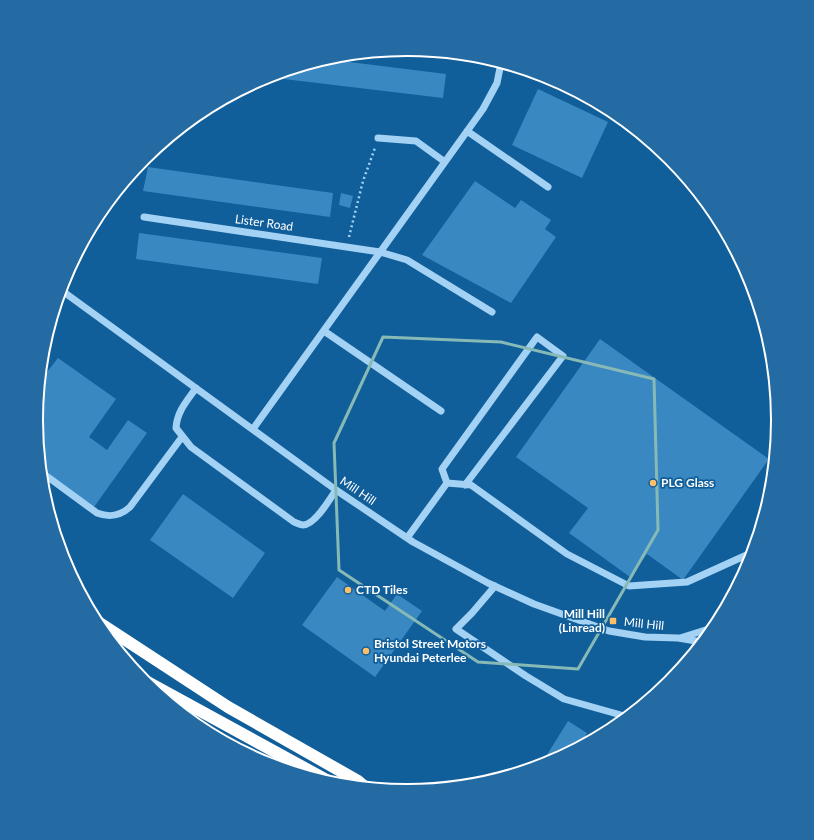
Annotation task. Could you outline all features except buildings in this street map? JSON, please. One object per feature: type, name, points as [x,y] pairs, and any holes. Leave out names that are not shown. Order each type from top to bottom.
[{"type":"highway","points":[[109,629],[228,707],[358,781]]},
{"type":"highway","points":[[164,691],[311,771]]},
{"type":"street","points":[[253,429],[483,109],[497,83],[500,68]]},
{"type":"street","points":[[467,131],[548,187]]},
{"type":"street","points":[[378,138],[416,141],[445,162]]},
{"type":"street","name":"Lister Road","points":[[144,217],[380,252],[407,260],[492,312]]},
{"type":"street","name":"Mill Hill","points":[[66,294],[336,490],[407,538],[494,586],[534,604],[608,631],[645,637],[678,638],[697,641]]},
{"type":"street","points":[[324,330],[441,411]]},
{"type":"street","points":[[447,483],[442,469],[537,337],[563,356],[465,485]]},
{"type":"street","points":[[196,388],[178,416],[176,428],[191,447],[294,522],[301,525],[308,524],[316,518],[336,490]]},
{"type":"street","points":[[48,477],[97,513],[111,517],[118,515],[130,507],[182,437]]},
{"type":"street","points":[[447,483],[471,485],[567,554],[629,586],[687,582],[744,556]]},
{"type":"street","points":[[407,538],[447,483]]},
{"type":"street","points":[[494,586],[472,613],[456,629],[526,676],[564,699],[621,715]]},
{"type":"street","name":"Mill Hill","points":[[678,638],[704,630]]},
{"type":"path","points":[[346,247],[363,181],[378,138]]},
{"type":"highlighted area","points":[[383,337],[501,342],[654,379],[658,530],[578,669],[478,662],[339,570],[334,443]]},
{"type":"place","name":"PLG Glass","points":[[653,483]]},
{"type":"place","name":"CTD Tiles","points":[[348,590]]},
{"type":"place","name":"Mill Hill (Linread)","points":[[613,621]]},
{"type":"place","name":"Bristol Street Motors Hyundai Peterlee","points":[[366,651]]}]
